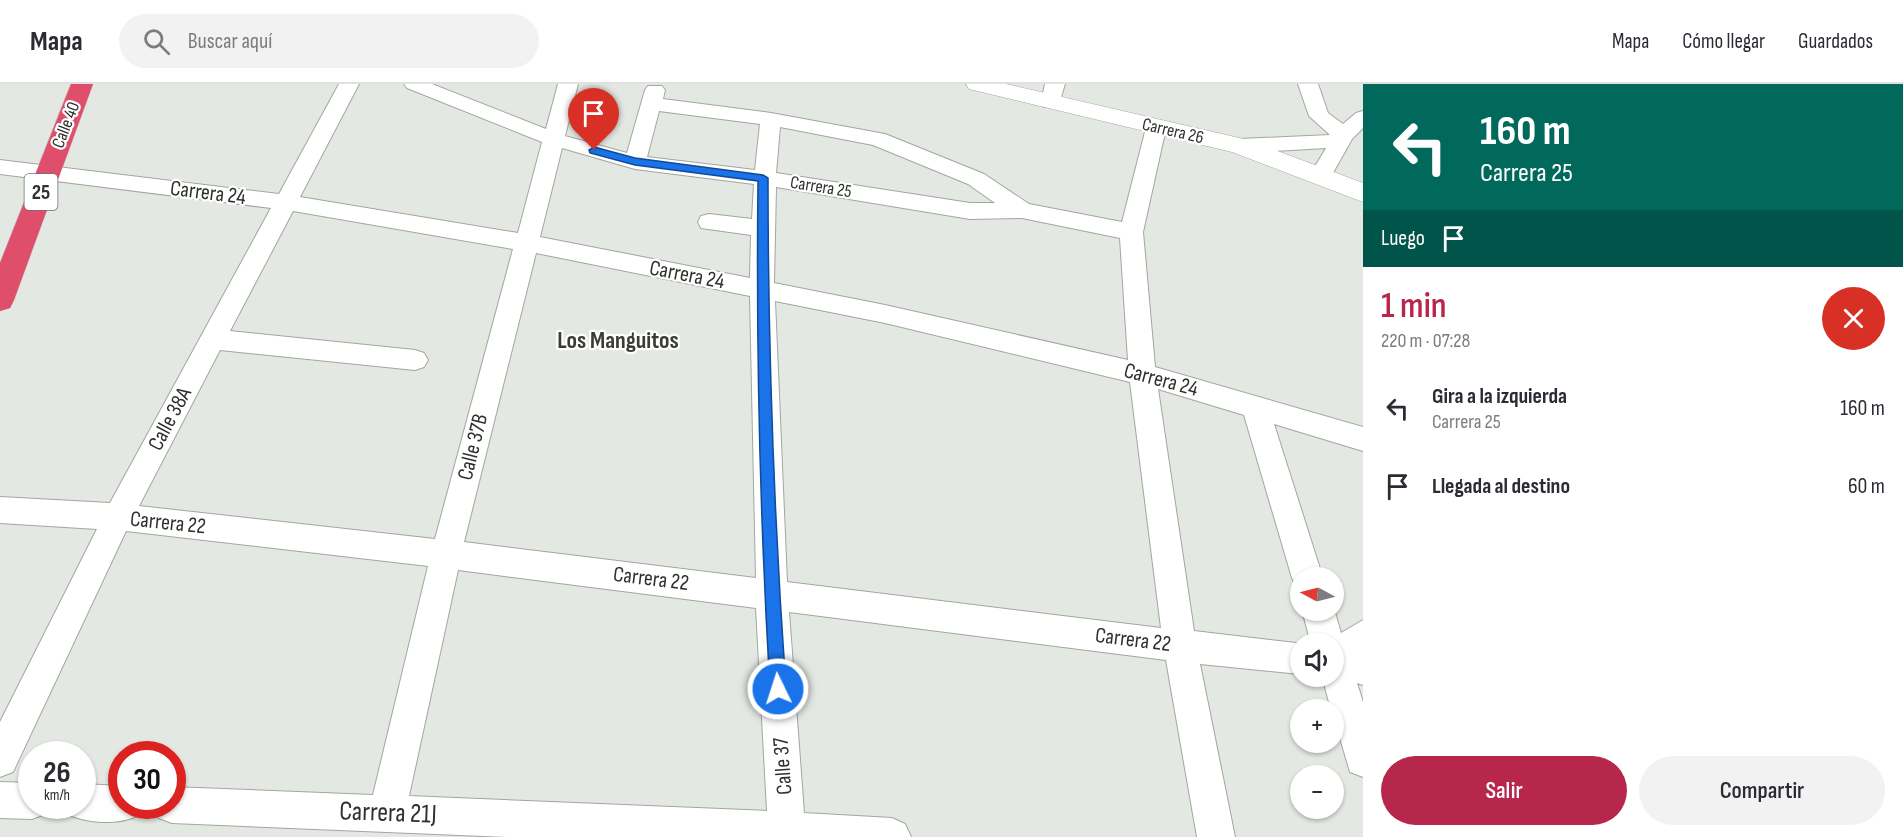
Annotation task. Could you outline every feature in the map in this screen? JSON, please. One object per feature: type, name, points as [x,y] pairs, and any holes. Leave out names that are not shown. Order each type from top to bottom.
[{"type":"highway","name":"Calle 40","points":[[0,300],[82,84]]},
{"type":"main road","name":"Carrera 26","points":[[977,84],[1053,93],[1156,128],[1239,146],[1321,175],[1363,193]]},
{"type":"street","name":"Calle 38A","points":[[0,759],[118,518],[284,202],[349,84]]},
{"type":"street","name":"Carrera 25","points":[[414,84],[553,139],[635,162],[763,178],[970,211],[1022,210],[1131,232]]},
{"type":"street","name":"Calle 37B","points":[[387,812],[446,554],[568,84]]},
{"type":"street","points":[[1308,84],[1319,116],[1342,138]]},
{"type":"street","points":[[635,162],[654,97],[878,139],[975,179],[1022,210]]},
{"type":"street","points":[[1321,175],[1342,138],[1363,117]]},
{"type":"street","name":"Calle 37","points":[[771,119],[763,178],[762,290],[772,595],[788,833]]},
{"type":"street","points":[[1156,128],[1131,232],[1142,374],[1180,646],[1216,837]]},
{"type":"street","points":[[1239,146],[1342,138]]},
{"type":"street","name":"Carrera 24","points":[[0,167],[284,202],[526,243],[885,314],[1142,374],[1363,439]]},
{"type":"street","points":[[709,222],[762,228]]},
{"type":"street","points":[[212,339],[415,360]]},
{"type":"street","points":[[1255,406],[1305,567]]},
{"type":"street","name":"Carrera 22","points":[[0,510],[118,518],[446,554],[1180,646],[1290,657]]},
{"type":"street","points":[[1344,652],[1363,636]]},
{"type":"street","points":[[1344,663],[1363,668]]},
{"type":"street","points":[[1342,687],[1363,759]]},
{"type":"street","points":[[0,800],[18,801]]},
{"type":"street","name":"Carrera 21J","points":[[186,805],[387,812],[581,829],[892,837]]},
{"type":"district","name":"Los Manguitos","points":[[618,340]]},
{"type":"route","points":[[594,150],[635,162],[763,178],[762,290],[772,595],[778,689]]}]
